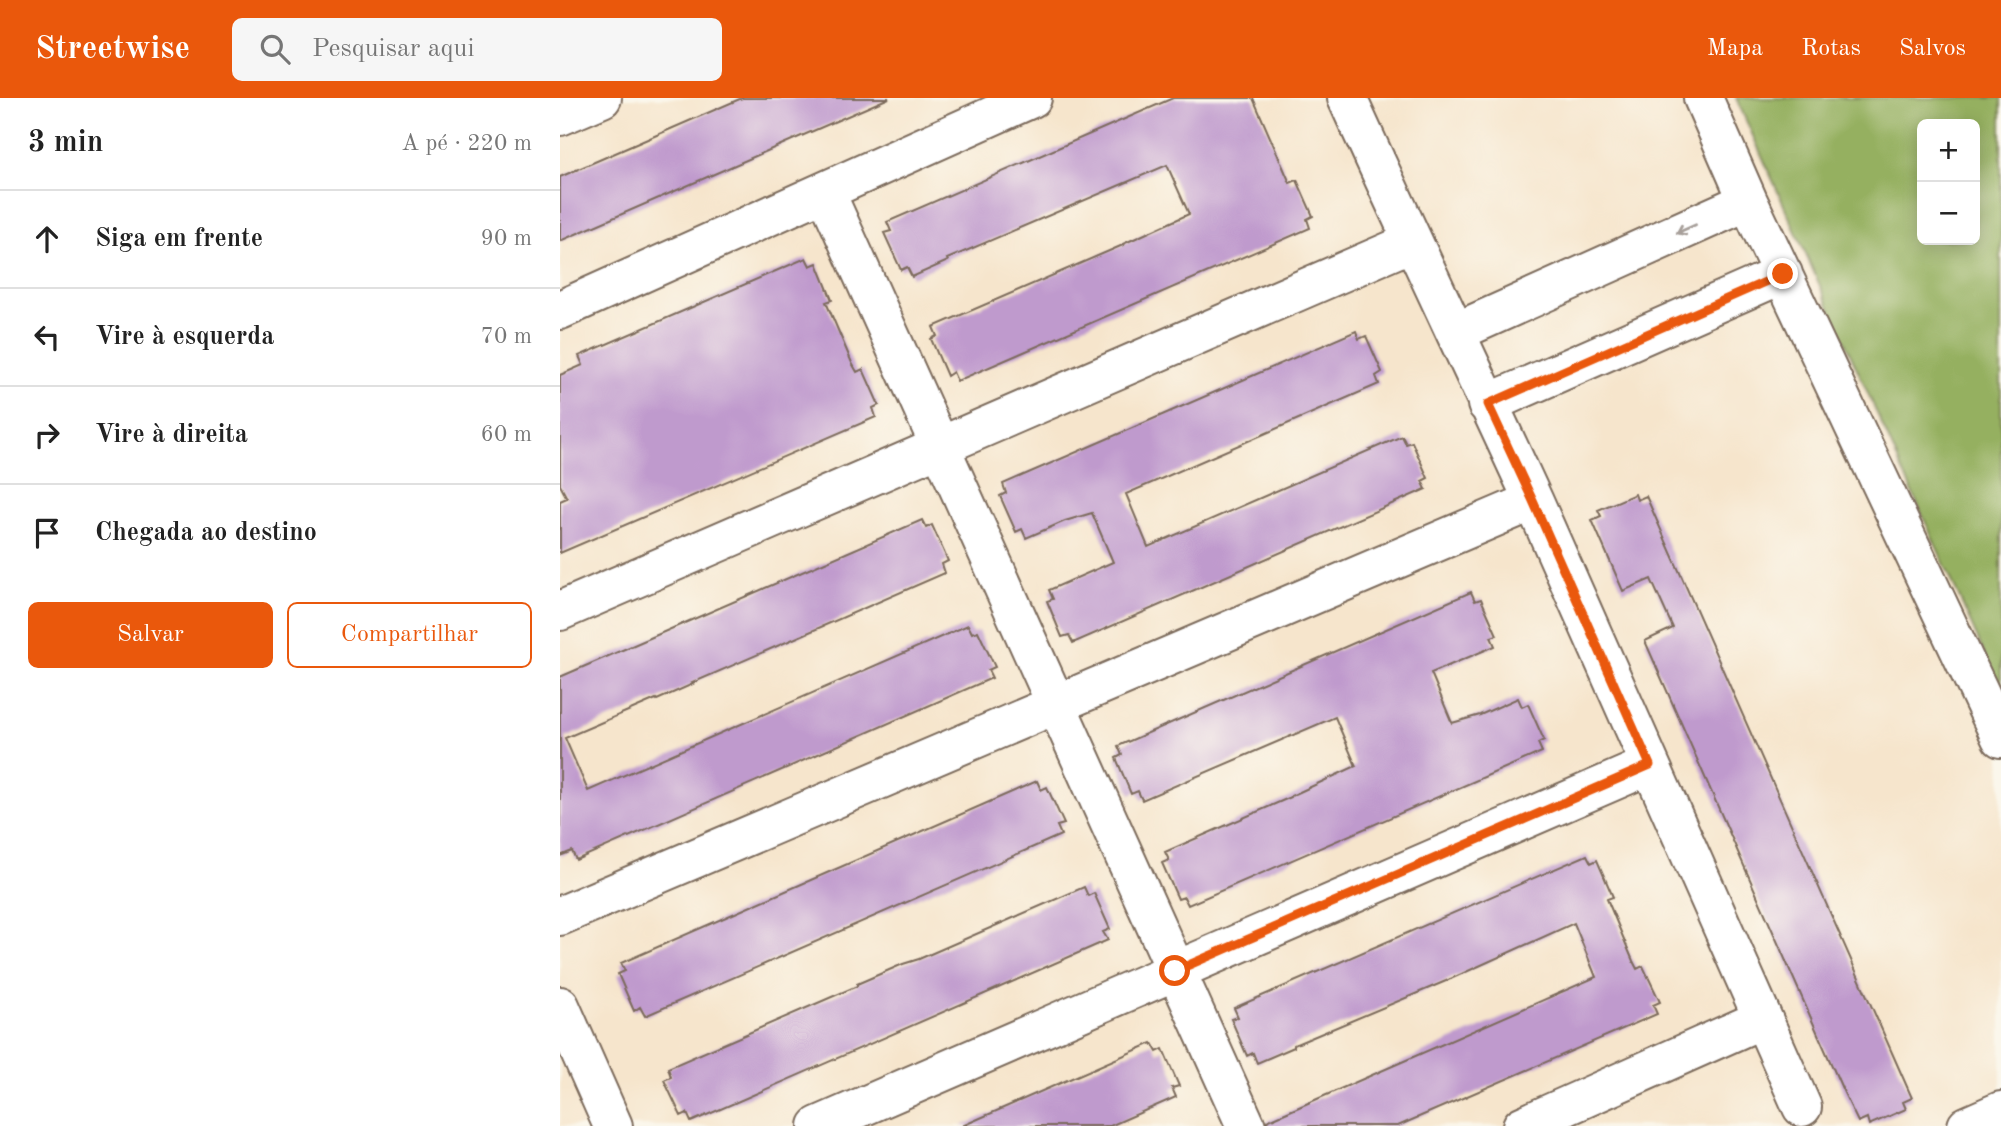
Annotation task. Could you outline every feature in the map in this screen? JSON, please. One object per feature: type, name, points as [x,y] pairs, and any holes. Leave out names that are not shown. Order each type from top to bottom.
[{"type":"street","points":[[560,117],[602,98]]},
{"type":"street","points":[[560,310],[1032,98]]},
{"type":"street","points":[[1347,98],[1533,501],[1802,1107]]},
{"type":"street","points":[[1703,98],[1748,201],[2001,738]]},
{"type":"street","points":[[825,191],[1245,1126]]},
{"type":"street","points":[[1456,332],[1748,201]]},
{"type":"street","points":[[560,611],[1412,242]]},
{"type":"street","points":[[1488,404],[1783,274]]},
{"type":"street","points":[[560,916],[1533,501]]},
{"type":"street","points":[[818,1126],[1650,765]]},
{"type":"street","points":[[560,1006],[613,1126]]},
{"type":"street","points":[[1522,1126],[1762,1020]]},
{"type":"street","points":[[1968,1126],[2001,1111]]},
{"type":"green space","points":[[1736,98],[2001,98],[2001,691]]},
{"type":"building","points":[[742,98],[889,98],[560,241],[560,177]]},
{"type":"building","points":[[1173,98],[1253,98],[1290,183],[1297,180],[1313,216],[1307,219],[1310,228],[957,381],[953,372],[947,376],[931,339],[937,336],[933,327],[1189,214],[1167,165],[947,259],[948,261],[912,277],[907,267],[901,270],[884,233],[891,231],[887,222]]},
{"type":"building","points":[[806,258],[810,266],[817,263],[832,300],[826,302],[852,363],[857,372],[863,369],[879,405],[873,408],[876,417],[560,553],[560,501],[567,498],[560,485],[560,375],[583,365],[579,356]]},
{"type":"building","points":[[1356,331],[1359,339],[1366,336],[1382,372],[1376,376],[1379,384],[1126,494],[1148,547],[1402,436],[1406,444],[1412,442],[1428,478],[1422,481],[1426,489],[1073,643],[1069,635],[1062,637],[1047,601],[1053,599],[1049,590],[1113,562],[1092,513],[1026,538],[1022,529],[1016,532],[1000,496],[1006,493],[1003,484]]},
{"type":"building","points":[[1635,494],[1637,500],[1646,496],[1912,1098],[1903,1102],[1906,1109],[1869,1125],[1867,1118],[1858,1122],[1844,1093],[1645,641],[1673,628],[1651,579],[1623,591],[1592,520],[1601,516],[1598,510]]},
{"type":"building","points":[[922,520],[926,528],[932,525],[948,561],[942,564],[945,573],[565,738],[588,791],[968,625],[972,633],[978,631],[995,667],[988,670],[992,678],[576,860],[572,851],[560,856],[560,677]]},
{"type":"building","points":[[1471,592],[1475,601],[1481,599],[1497,635],[1491,637],[1495,646],[1431,673],[1452,723],[1480,715],[1518,698],[1522,707],[1528,704],[1544,740],[1538,743],[1542,752],[1188,905],[1184,897],[1178,899],[1162,863],[1169,860],[1165,852],[1356,766],[1335,717],[1142,800],[1138,791],[1131,794],[1116,758],[1122,755],[1118,746]]},
{"type":"building","points":[[1037,781],[1041,790],[1047,787],[1064,824],[1057,826],[1061,835],[645,1016],[640,1007],[634,1011],[618,974],[625,971],[621,963]]},
{"type":"building","points":[[1587,855],[1591,863],[1597,860],[1613,897],[1607,899],[1633,961],[1637,969],[1643,966],[1660,1002],[1653,1005],[1657,1014],[1398,1126],[1267,1126],[1267,1121],[1596,977],[1574,923],[1257,1063],[1253,1053],[1247,1056],[1231,1019],[1238,1017],[1234,1008]]},
{"type":"building","points":[[1084,887],[1088,896],[1094,893],[1110,929],[1103,932],[1108,940],[691,1122],[687,1113],[681,1116],[664,1080],[671,1077],[668,1068]]},
{"type":"building","points":[[1152,1043],[1157,1052],[1163,1049],[1179,1086],[1172,1088],[1176,1097],[1110,1126],[962,1126]]},
{"type":"route","points":[[1175,971],[1650,765],[1488,404],[1783,274]]}]
